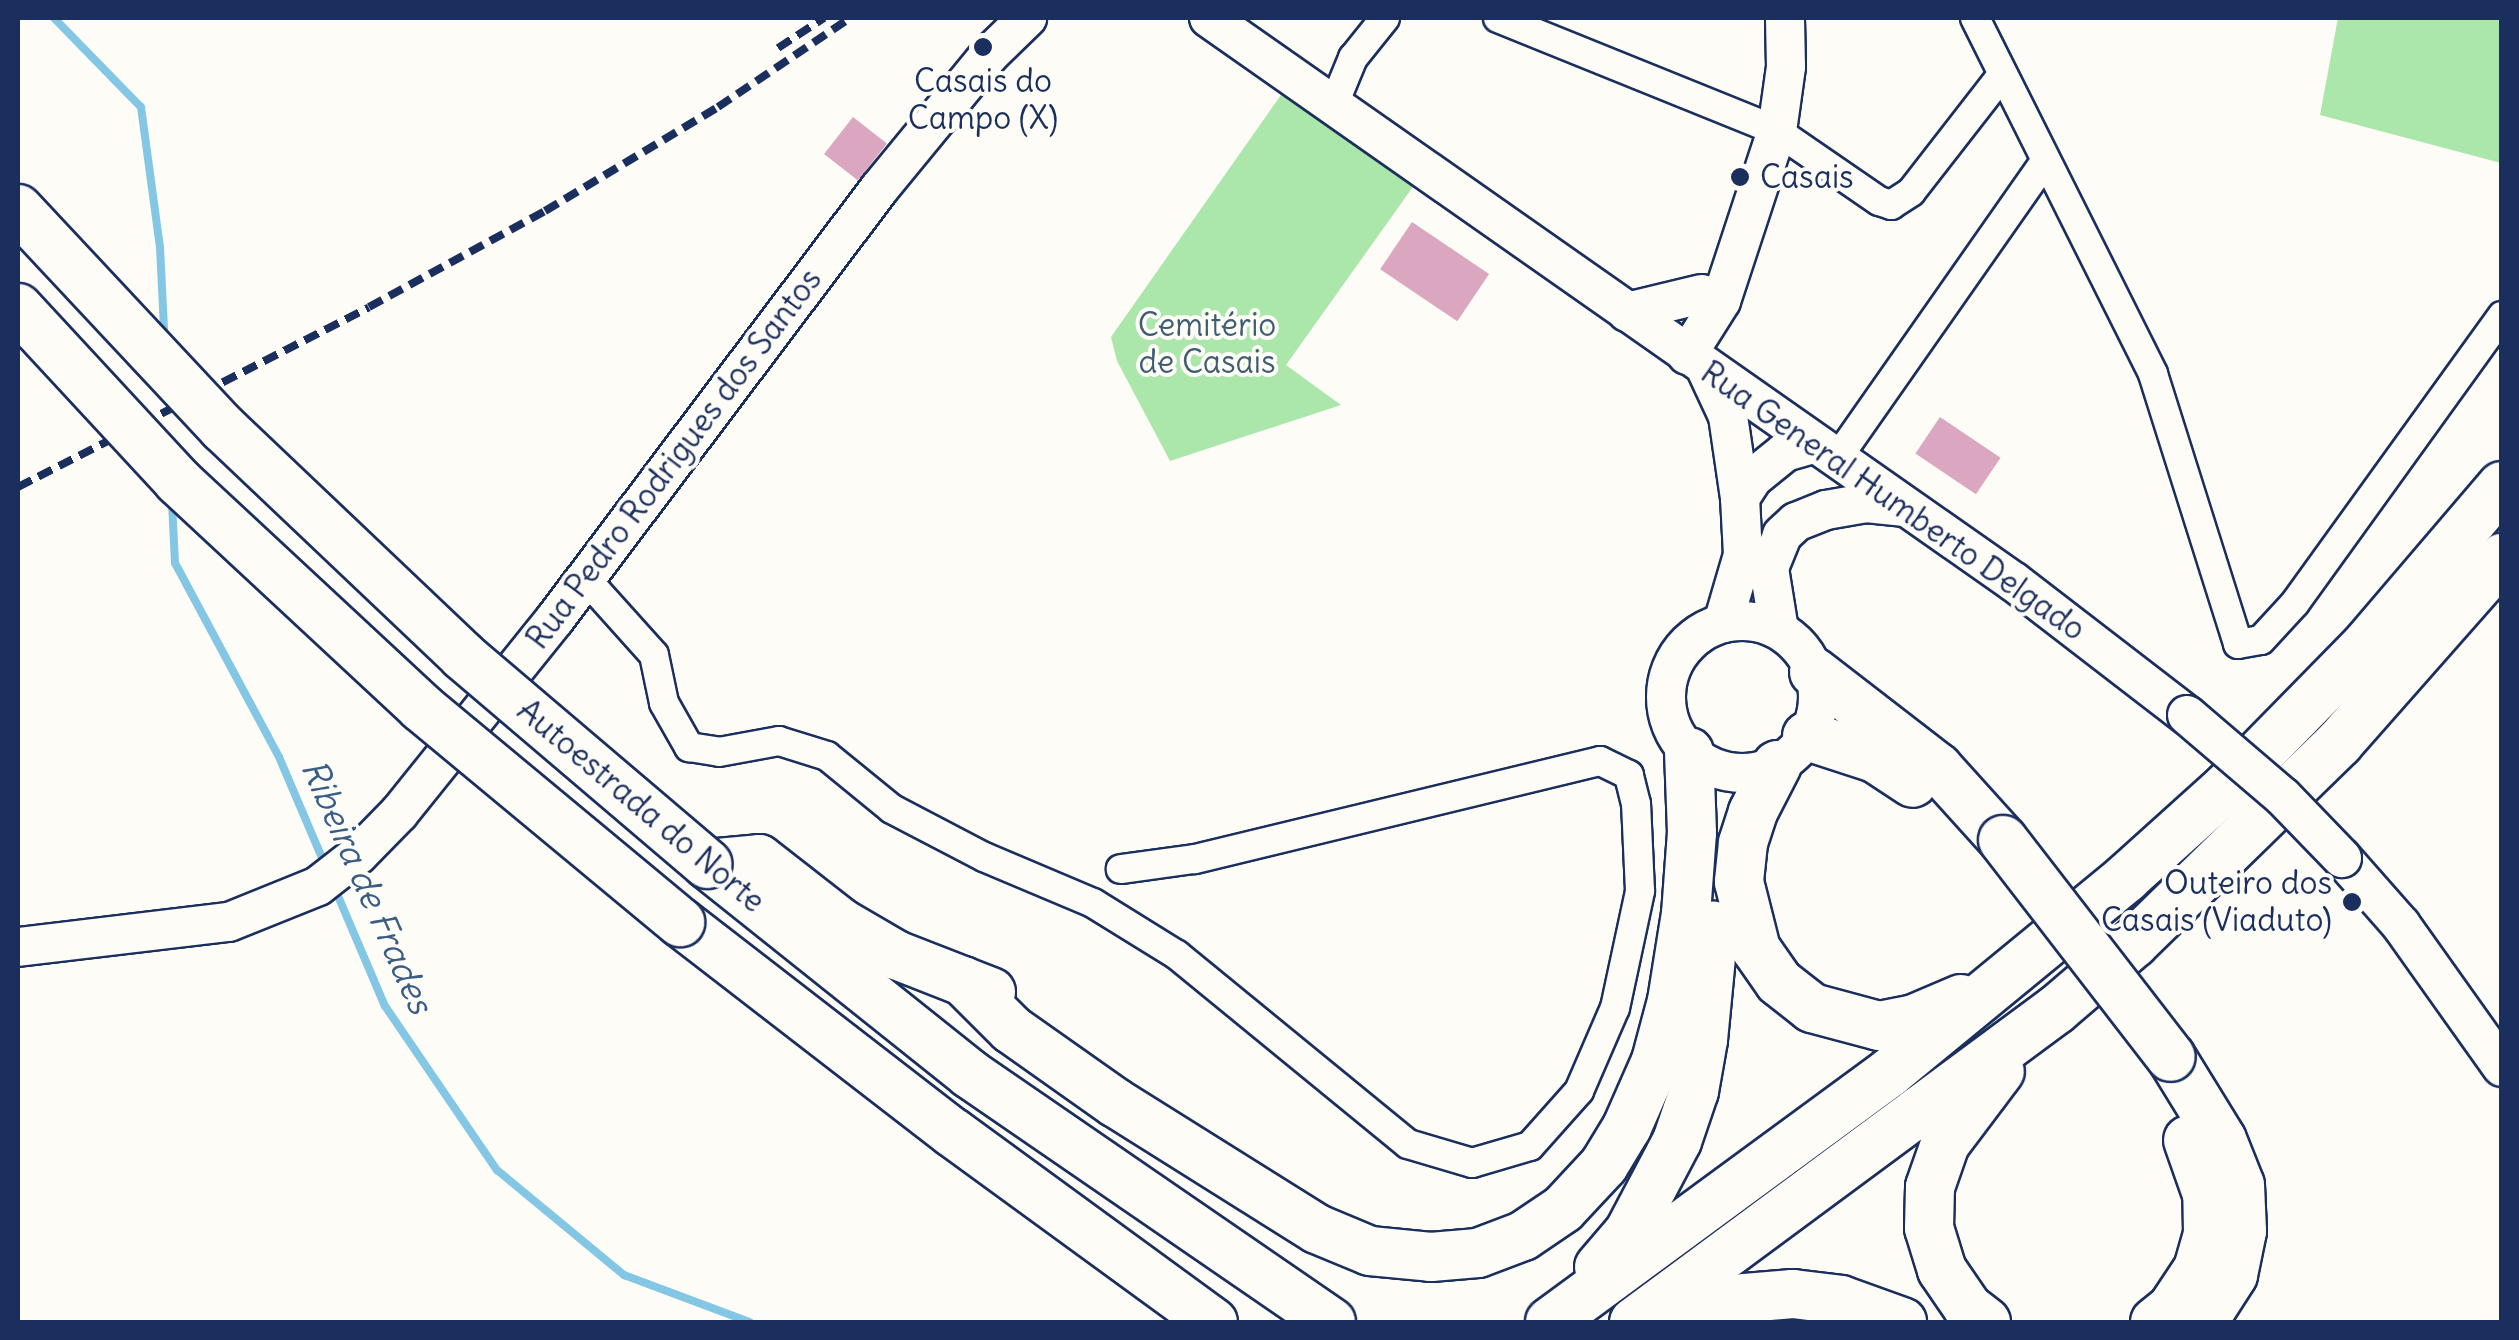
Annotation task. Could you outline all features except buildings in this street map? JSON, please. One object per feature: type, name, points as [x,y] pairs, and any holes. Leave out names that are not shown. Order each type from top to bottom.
[{"type":"highway","name":"Autoestrada do Norte","points":[[18,209],[222,428],[421,616],[707,864],[970,1074],[1332,1322]]},
{"type":"highway","name":"Autoestrada do Norte","points":[[18,308],[178,480],[421,707],[680,922],[952,1132],[1213,1322]]},
{"type":"highway","points":[[1548,1322],[1889,1073],[2022,966],[2227,787],[2366,645],[2502,486]]},
{"type":"highway","points":[[1634,1322],[2056,1009],[2198,885],[2379,699],[2502,558]]},
{"type":"highway","points":[[1814,672],[1938,768],[1994,849],[2159,1066],[2222,1140],[2240,1185],[2242,1231],[2233,1274],[2203,1322]]},
{"type":"highway","points":[[1994,849],[1952,819],[1897,770],[1855,749],[1792,751],[1753,812],[1739,882],[1756,949],[1779,982],[1812,1008],[1879,1026],[1914,1019],[2022,966]]},
{"type":"highway","points":[[707,864],[759,860],[841,923],[896,955],[1032,1010],[1133,1080],[1255,1192],[1317,1229],[1370,1251],[1431,1257],[1478,1252],[1523,1236],[1563,1209],[1604,1166],[1627,1127],[1656,1061],[1672,1002],[1686,914],[1697,758]]},
{"type":"highway","points":[[1548,1322],[1628,1232],[1655,1189],[1694,1091],[1703,1040],[1720,846],[1697,758]]},
{"type":"highway","points":[[1986,1322],[1968,1308],[1942,1270],[1929,1228],[1930,1187],[1945,1144],[1974,1100],[2056,1009]]},
{"type":"highway","points":[[2154,1322],[2172,1308],[2198,1269],[2208,1233],[2207,1194],[2159,1066]]},
{"type":"highway","points":[[1664,1322],[1745,1298],[1793,1294],[1841,1300],[1902,1322]]},
{"type":"street","name":"Rua Pedro Rodrigues dos Santos","points":[[18,947],[229,922],[318,886],[360,854],[399,813],[585,578],[879,189],[990,54],[1027,18]]},
{"type":"street","name":"Rua General Humberto Delgado","points":[[1209,18],[2014,582],[2186,715],[2283,797],[2342,858],[2401,926],[2502,1067]]},
{"type":"street","points":[[1334,104],[1357,50],[1385,18]]},
{"type":"street","points":[[1498,18],[1779,120],[1879,201],[1892,205],[1911,192],[2002,74]]},
{"type":"street","points":[[1723,623],[1743,554],[1740,498],[1728,416],[1700,364],[1712,297],[1730,263],[1779,120],[1785,18]]},
{"type":"street","points":[[1974,18],[2153,374],[2238,644],[2261,640],[2294,603],[2502,316]]},
{"type":"street","points":[[1796,522],[1825,452],[2045,161]]},
{"type":"street","points":[[1627,312],[1712,297]]},
{"type":"street","points":[[1700,364],[1722,336],[1712,297]]},
{"type":"street","points":[[1740,498],[1753,478],[1776,459],[1825,452]]},
{"type":"street","points":[[1779,630],[1768,568],[1782,535],[1796,522],[1826,510],[1866,503],[1902,506]]},
{"type":"street","points":[[585,578],[654,655],[664,703],[689,747],[718,752],[779,741],[828,756],[892,809],[984,857],[1093,903],[1177,955],[1408,1144],[1472,1163],[1530,1146],[1579,1091],[1614,1008],[1640,891],[1636,804],[1629,775],[1600,761],[1194,859],[1121,869]]},
{"type":"street","points":[[1742,620],[1779,630],[1806,655],[1814,672],[1817,704],[1792,751],[1754,772],[1728,772],[1697,758],[1674,734],[1667,713],[1666,689],[1684,647],[1702,632],[1723,623],[1742,620]]},
{"type":"green space","points":[[2338,18],[2501,18],[2501,163],[2320,115]]},
{"type":"green space","name":"Cemitério de Casais","points":[[1283,92],[1415,184],[1286,365],[1341,405],[1170,461],[1117,361],[1111,337]]},
{"type":"waterway","name":"Ribeira de Frades","points":[[54,18],[141,107],[160,247],[164,329]]},
{"type":"waterway","name":"Ribeira de Frades","points":[[172,502],[175,563],[279,757],[326,867]]},
{"type":"waterway","name":"Ribeira de Frades","points":[[335,889],[385,1006],[497,1170],[624,1275],[750,1322]]},
{"type":"railway","points":[[778,48],[824,18]]},
{"type":"railway","points":[[18,487],[369,307],[545,211],[718,107],[850,18]]},
{"type":"place","name":"Casais do Campo (X)","points":[[983,47]]},
{"type":"place","name":"Casais","points":[[1740,177]]},
{"type":"place","name":"Outeiro dos Casais (Viaduto)","points":[[2352,902]]}]
